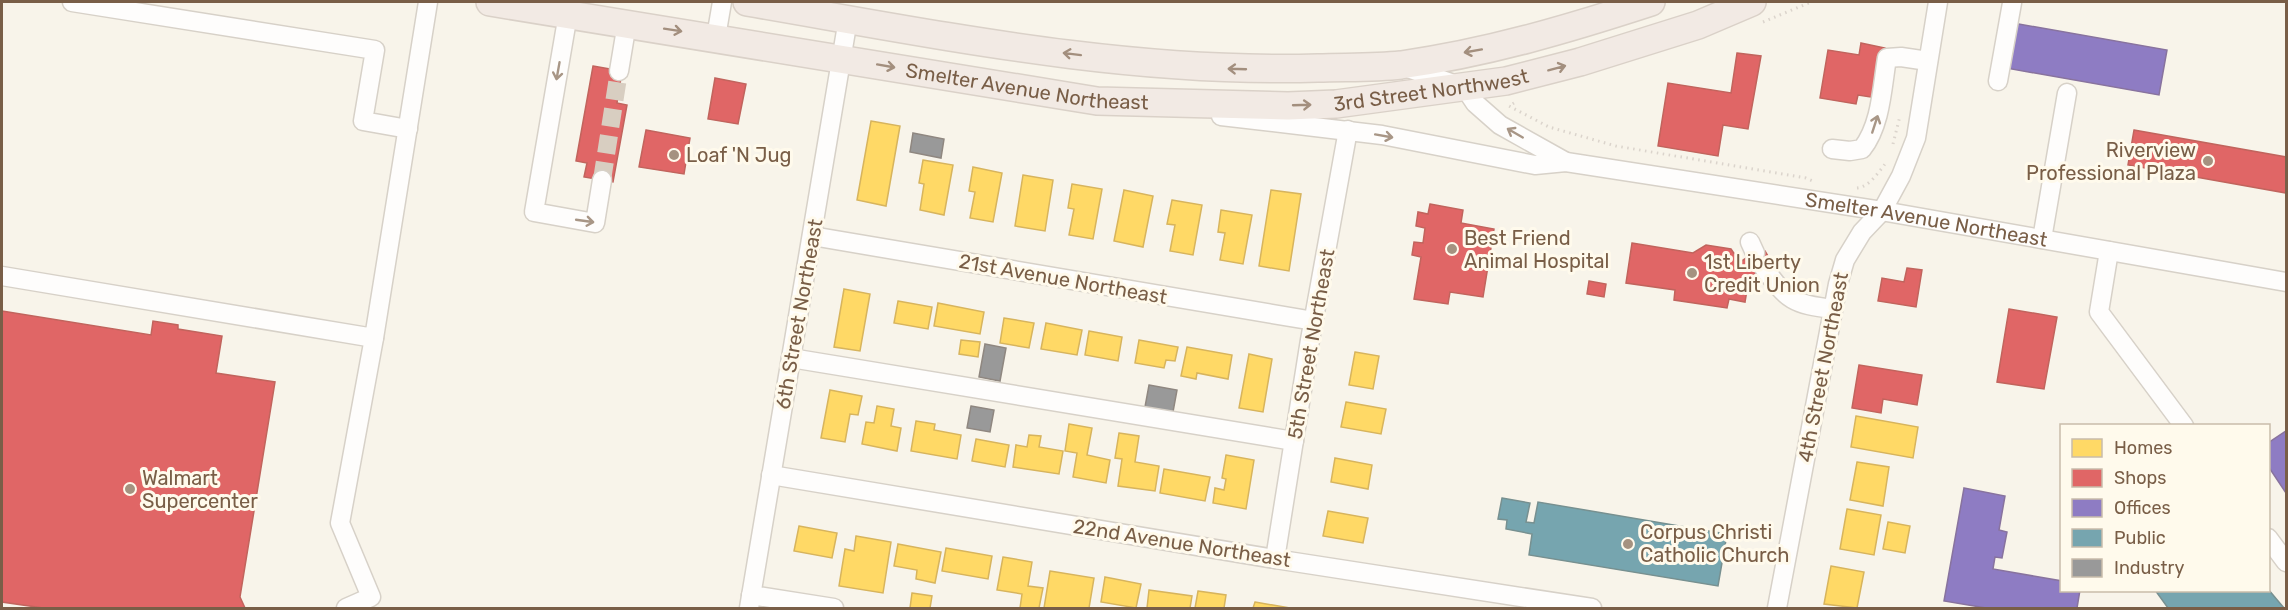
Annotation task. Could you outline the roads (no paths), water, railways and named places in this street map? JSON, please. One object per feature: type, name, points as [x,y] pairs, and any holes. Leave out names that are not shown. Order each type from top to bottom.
[{"type":"highway","name":"Smelter Avenue Northeast","points":[[490,2],[716,37],[1097,101]]},
{"type":"highway","name":"Smelter Avenue Northeast","points":[[747,2],[1042,50],[1130,61]]},
{"type":"highway","name":"3rd Street Northwest","points":[[1130,61],[1191,67],[1263,70],[1399,65],[1516,44],[1650,2]]},
{"type":"highway","name":"3rd Street Northwest","points":[[1097,101],[1317,105],[1465,87],[1506,81],[1581,62],[1698,25],[1757,12]]},
{"type":"street","points":[[72,2],[375,50],[363,121],[408,129]]},
{"type":"street","points":[[346,609],[371,597],[340,523],[374,338],[428,2]]},
{"type":"street","points":[[716,37],[722,2]]},
{"type":"street","name":"4th Street Northeast","points":[[1777,609],[1833,309],[1845,260],[1862,232],[1882,211],[1901,176],[1916,138],[1938,2]]},
{"type":"street","points":[[1998,81],[2013,3]]},
{"type":"street","points":[[568,14],[534,212],[595,223],[602,180]]},
{"type":"street","name":"6th Street Northeast","points":[[750,602],[848,19]]},
{"type":"street","points":[[619,71],[627,23]]},
{"type":"street","points":[[1832,149],[1850,151],[1862,149],[1869,140],[1877,116],[1887,58],[1901,57],[1928,61]]},
{"type":"street","points":[[1399,65],[1465,87]]},
{"type":"street","name":"Smelter Avenue Northeast","points":[[1465,87],[1475,103],[1500,124],[1566,162]]},
{"type":"street","points":[[2043,239],[2067,93]]},
{"type":"street","name":"Smelter Avenue Northeast","points":[[1097,101],[1348,130],[1535,165],[1566,162],[1882,211],[2286,282]]},
{"type":"street","name":"5th Street Northeast","points":[[1275,559],[1348,130]]},
{"type":"street","name":"21st Avenue Northeast","points":[[812,236],[1314,321]]},
{"type":"street","points":[[2109,251],[2099,312],[2183,424]]},
{"type":"street","points":[[1756,254],[1781,292],[1794,301],[1833,309]]},
{"type":"street","points":[[2,276],[374,338]]},
{"type":"street","points":[[791,358],[1294,441]]},
{"type":"street","name":"22nd Avenue Northeast","points":[[771,475],[1592,609]]},
{"type":"street","points":[[2270,541],[2286,562]]},
{"type":"street","points":[[750,602],[834,609]]},
{"type":"tunnel","points":[[602,180],[619,71]]},
{"type":"place","name":"Loaf 'N Jug","points":[[674,155]]},
{"type":"place","name":"Riverview Professional Plaza","points":[[2208,161]]},
{"type":"place","name":"Best Friend Animal Hospital","points":[[1452,249]]},
{"type":"place","name":"1st Liberty Credit Union","points":[[1692,273]]},
{"type":"place","name":"Walmart Supercenter","points":[[130,489]]},
{"type":"place","name":"Corpus Christi Catholic Church","points":[[1628,544]]}]
